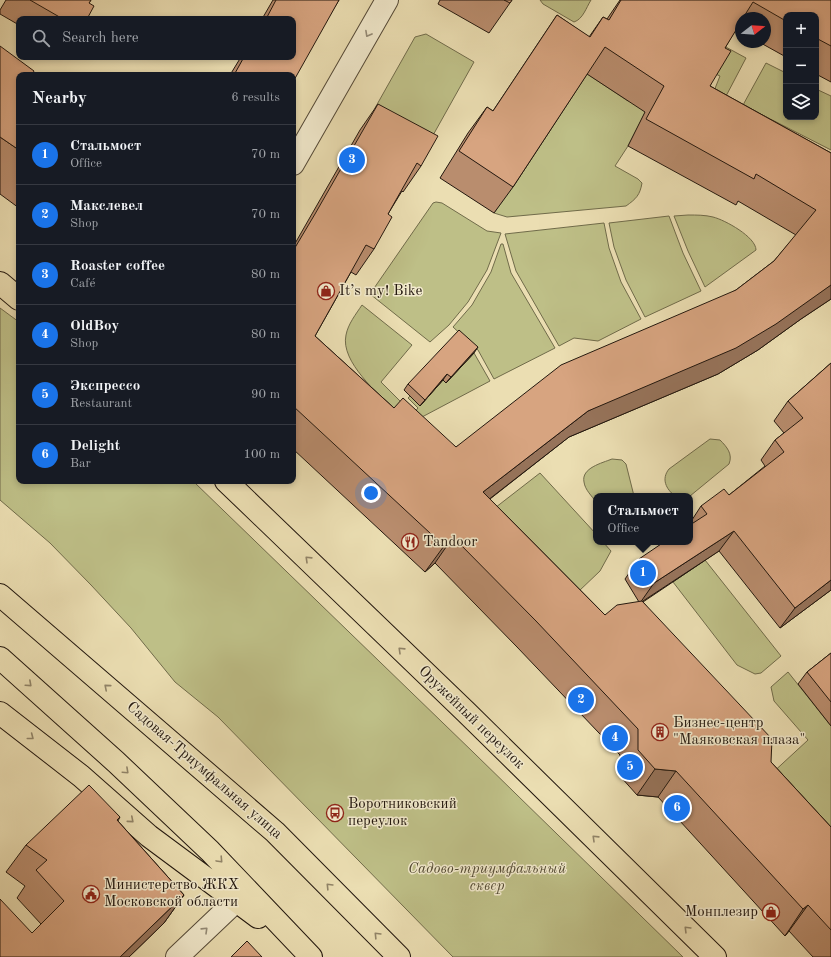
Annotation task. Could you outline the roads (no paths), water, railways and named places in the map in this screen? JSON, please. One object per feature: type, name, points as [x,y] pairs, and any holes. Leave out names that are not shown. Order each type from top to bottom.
[{"type":"main road","points":[[0,283],[16,296]]},
{"type":"main road","name":"Оружейный переулок","points":[[229,484],[466,712],[715,957]]},
{"type":"main road","name":"Садовая-Триумфальная улица","points":[[0,595],[276,832],[399,957]]},
{"type":"main road","points":[[0,658],[116,762],[210,850],[309,957]]},
{"type":"main road","points":[[0,713],[80,776],[149,836],[237,900],[309,957]]},
{"type":"street","points":[[296,159],[387,0]]},
{"type":"street","points":[[177,957],[237,900]]},
{"type":"place","name":"Roaster coffee","points":[[352,160]]},
{"type":"place","name":"It’s my! Bike","points":[[326,291]]},
{"type":"place","name":"Tandoor","points":[[410,542]]},
{"type":"place","name":"Стальмост","points":[[643,573]]},
{"type":"place","name":"Макслевел","points":[[581,700]]},
{"type":"place","name":"Бизнес-центр \"Маяковская плаза\"","points":[[660,732]]},
{"type":"place","name":"OldBoy","points":[[615,738]]},
{"type":"place","name":"Экспрессо","points":[[630,767]]},
{"type":"place","name":"Delight","points":[[677,808]]},
{"type":"place","name":"Воротниковский переулок","points":[[335,813]]},
{"type":"place","name":"Министерство ЖКХ Московской области","points":[[91,894]]},
{"type":"place","name":"Монплезир","points":[[771,912]]},
{"type":"park label","name":"Садово-триумфальный сквер","points":[[487,878]]}]
